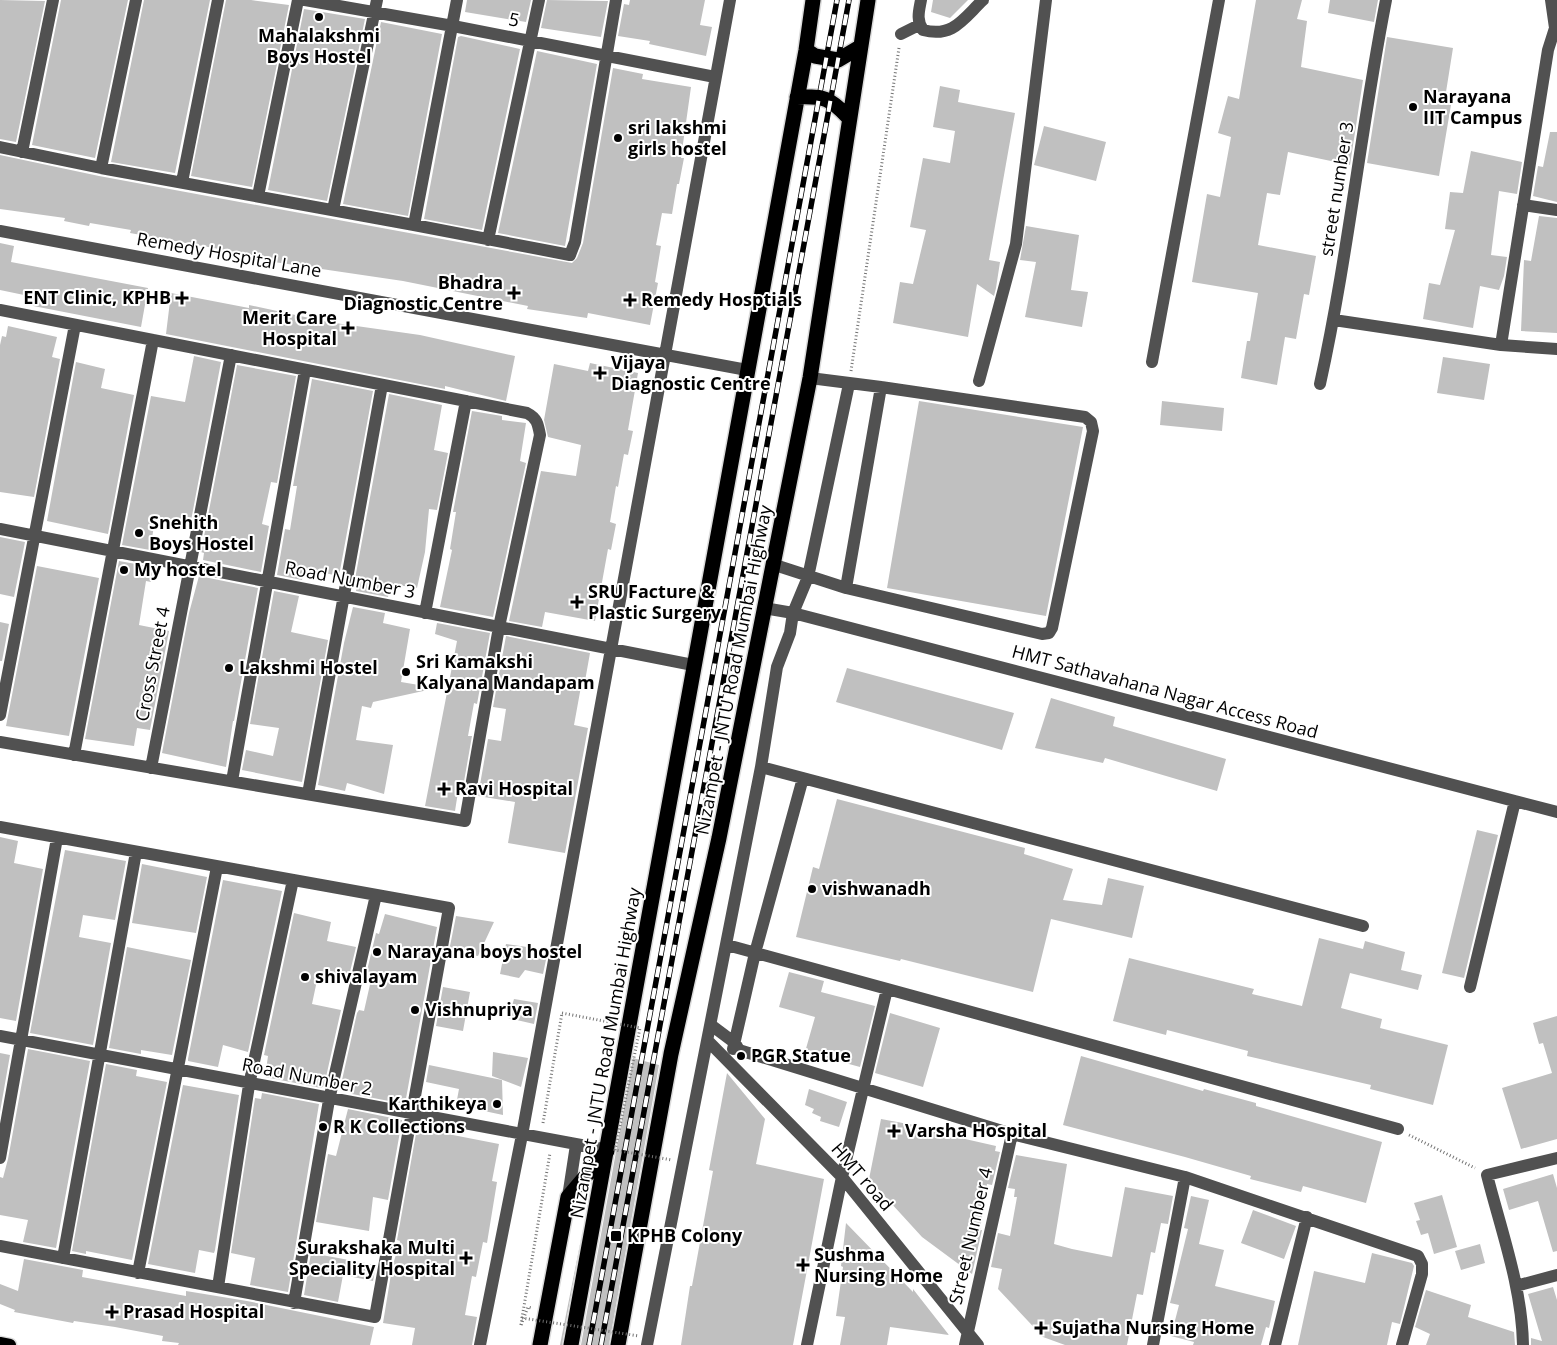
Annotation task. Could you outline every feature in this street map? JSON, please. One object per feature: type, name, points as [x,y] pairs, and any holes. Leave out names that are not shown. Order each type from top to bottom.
[{"type":"highway","name":"Nizampet - JNTU Road Mumbai Highway","points":[[571,1345],[608,1150],[693,665],[806,50],[813,0]]},
{"type":"highway","name":"Nizampet - JNTU Road Mumbai Highway","points":[[618,1345],[670,1054],[719,838],[764,608],[775,565],[810,378],[848,117],[868,0]]},
{"type":"highway","points":[[806,50],[815,56],[838,60],[860,47]]},
{"type":"highway","points":[[797,97],[813,96],[829,99],[848,117]]},
{"type":"highway","points":[[540,1345],[568,1197],[608,1150]]},
{"type":"main road","points":[[0,1343],[10,1345]]},
{"type":"street","points":[[22,152],[53,0]]},
{"type":"street","points":[[101,168],[136,0]]},
{"type":"street","points":[[182,182],[218,0]]},
{"type":"street","points":[[258,196],[298,0]]},
{"type":"street","name":"5","points":[[305,0],[376,6],[453,26],[715,77]]},
{"type":"street","points":[[414,225],[457,0]]},
{"type":"street","points":[[488,240],[532,41],[539,0]]},
{"type":"street","points":[[0,147],[101,168],[570,255],[575,242],[616,0]]},
{"type":"street","points":[[480,1345],[522,1135],[730,0]]},
{"type":"street","points":[[921,0],[918,19],[920,26],[923,30],[937,33],[951,30],[983,0]]},
{"type":"street","points":[[980,381],[1016,244],[1046,0]]},
{"type":"street","points":[[1152,362],[1219,0]]},
{"type":"street","name":"street number 3","points":[[1320,384],[1334,320],[1357,166],[1386,0]]},
{"type":"street","points":[[1500,345],[1548,50],[1555,28],[1551,0]]},
{"type":"street","points":[[333,210],[376,6]]},
{"type":"street","points":[[901,34],[920,26]]},
{"type":"street","points":[[1523,205],[1557,210]]},
{"type":"street","name":"Remedy Hospital Lane","points":[[0,231],[664,353],[747,370]]},
{"type":"street","points":[[0,310],[527,413],[534,417],[540,435],[499,627],[465,820],[0,742]]},
{"type":"street","points":[[1334,320],[1500,345],[1557,348]]},
{"type":"street","points":[[0,716],[75,325]]},
{"type":"street","points":[[74,755],[154,340]]},
{"type":"street","name":"Cross Street 4","points":[[151,768],[231,355]]},
{"type":"street","points":[[232,782],[305,370]]},
{"type":"street","points":[[775,565],[846,588],[1042,634],[1049,633],[1052,628],[1093,431],[1091,422],[1085,417],[810,378]]},
{"type":"street","points":[[643,1340],[708,1041],[761,767],[778,667],[790,633],[793,613],[808,577],[849,384]]},
{"type":"street","points":[[308,794],[382,385]]},
{"type":"street","points":[[846,588],[881,387]]},
{"type":"street","points":[[425,613],[466,401]]},
{"type":"street","name":"Road Number 3","points":[[0,530],[693,665]]},
{"type":"street","name":"HMT Sathavahana Nagar Access Road","points":[[764,608],[793,613],[1557,812]]},
{"type":"street","points":[[761,767],[1363,926]]},
{"type":"street","points":[[728,1061],[735,1044],[735,1036],[755,953],[803,778]]},
{"type":"street","points":[[1470,987],[1514,801]]},
{"type":"street","points":[[0,827],[449,908],[377,1314],[371,1317],[0,1246]]},
{"type":"street","points":[[0,1158],[57,838]]},
{"type":"street","points":[[63,1258],[136,852]]},
{"type":"street","points":[[138,1273],[217,867]]},
{"type":"street","points":[[218,1287],[250,1085],[293,880]]},
{"type":"street","points":[[294,1303],[329,1100],[376,895]]},
{"type":"street","points":[[727,945],[1398,1129]]},
{"type":"street","points":[[807,1345],[842,1178],[887,989]]},
{"type":"street","points":[[711,1025],[735,1044],[739,1050],[1012,1134],[1185,1177],[1418,1256],[1422,1264],[1422,1274],[1402,1345]]},
{"type":"street","name":"Road Number 2","points":[[0,1036],[329,1100],[608,1150]]},
{"type":"street","name":"HMT road","points":[[708,1041],[842,1178],[966,1339],[978,1345]]},
{"type":"street","name":"Street Number 4","points":[[966,1339],[1012,1134]]},
{"type":"street","points":[[568,1197],[576,1145]]},
{"type":"street","points":[[1523,1345],[1522,1320],[1516,1286],[1487,1175],[1557,1158]]},
{"type":"street","points":[[1153,1345],[1185,1177]]},
{"type":"street","points":[[1276,1345],[1307,1217]]},
{"type":"street","points":[[1516,1286],[1557,1275]]},
{"type":"path","points":[[849,384],[901,34]]},
{"type":"path","points":[[522,1325],[562,1013],[640,1028],[615,1150],[672,1160]]},
{"type":"path","points":[[1398,1129],[1463,1160],[1487,1175]]},
{"type":"path","points":[[522,1318],[643,1340]]},
{"type":"building","points":[[0,0],[45,1],[16,142],[0,139]]},
{"type":"building","points":[[61,0],[128,0],[95,158],[32,145]]},
{"type":"building","points":[[144,0],[210,0],[175,173],[111,162]]},
{"type":"building","points":[[226,0],[251,0],[289,5],[252,187],[191,176]]},
{"type":"building","points":[[467,0],[531,0],[526,22],[465,12]]},
{"type":"building","points":[[547,0],[608,1],[601,37],[541,28]]},
{"type":"building","points":[[630,0],[705,0],[700,25],[712,27],[706,56],[649,44],[650,41],[618,36],[624,4],[629,5]]},
{"type":"building","points":[[933,0],[968,0],[950,18],[931,12]]},
{"type":"building","points":[[1256,0],[1302,0],[1297,19],[1307,21],[1301,67],[1363,80],[1350,165],[1288,152],[1280,195],[1267,193],[1258,245],[1316,256],[1309,295],[1304,294],[1296,339],[1285,337],[1277,385],[1241,378],[1247,341],[1250,341],[1258,293],[1192,282],[1207,194],[1220,197],[1231,137],[1218,133],[1228,96],[1239,99]]},
{"type":"building","points":[[1330,0],[1378,0],[1374,22],[1328,13]]},
{"type":"building","points":[[304,9],[365,19],[327,201],[268,190]]},
{"type":"building","points":[[381,22],[442,34],[408,216],[343,204]]},
{"type":"building","points":[[461,36],[520,49],[482,230],[424,219],[458,37]]},
{"type":"building","name":"Narayana IIT Campus","points":[[1387,37],[1453,48],[1446,92],[1453,93],[1439,176],[1367,163]]},
{"type":"building","points":[[537,51],[597,64],[565,246],[498,233]]},
{"type":"building","points":[[613,68],[643,74],[642,79],[691,87],[681,158],[684,158],[679,184],[677,184],[672,214],[662,213],[656,245],[661,246],[655,282],[658,283],[650,325],[588,313],[587,318],[527,309],[528,306],[403,281],[274,262],[275,260],[247,254],[130,233],[131,230],[90,223],[89,226],[64,221],[65,218],[0,209],[0,155],[99,176],[572,263],[577,258],[583,243]]},
{"type":"building","points":[[940,86],[960,90],[958,102],[1015,113],[989,260],[1000,262],[996,288],[994,296],[977,284],[968,337],[893,323],[900,282],[913,284],[926,230],[910,227],[923,158],[950,163],[955,131],[933,127]]},
{"type":"building","points":[[1044,126],[1106,142],[1096,181],[1034,165]]},
{"type":"building","points":[[1550,132],[1557,132],[1557,202],[1533,196],[1538,166],[1543,167]]},
{"type":"building","points":[[1471,151],[1522,162],[1517,194],[1499,191],[1491,255],[1507,257],[1504,276],[1499,290],[1480,286],[1473,328],[1423,319],[1429,283],[1440,285],[1455,230],[1445,229],[1450,192],[1463,193]]},
{"type":"building","points":[[1539,216],[1557,218],[1557,333],[1521,331],[1524,260],[1531,261]]},
{"type":"building","points":[[1026,226],[1079,235],[1071,290],[1088,292],[1082,327],[1025,317],[1036,262],[1020,260]]},
{"type":"building","points":[[0,243],[14,246],[11,262],[148,288],[141,327],[23,304],[24,295],[0,290]]},
{"type":"building","points":[[171,293],[249,308],[249,305],[328,322],[420,335],[515,356],[506,401],[445,386],[445,389],[166,334]]},
{"type":"building","points":[[8,326],[57,337],[52,357],[60,359],[34,497],[0,492],[0,345],[2,336],[6,337]]},
{"type":"building","points":[[194,356],[221,362],[190,526],[155,520],[150,550],[122,545],[151,396],[185,402]]},
{"type":"building","points":[[1443,357],[1490,364],[1484,400],[1437,393]]},
{"type":"building","points":[[76,362],[105,369],[101,388],[134,395],[108,534],[47,521]]},
{"type":"building","points":[[590,363],[638,373],[628,430],[633,431],[628,455],[624,454],[618,487],[616,486],[610,522],[616,524],[611,550],[608,549],[595,621],[545,612],[542,627],[509,621],[541,471],[576,476],[581,445],[548,437],[544,420],[554,364],[588,371]]},
{"type":"building","points":[[237,365],[296,376],[277,483],[271,482],[262,524],[269,526],[261,572],[203,560],[204,553],[201,552]]},
{"type":"building","points":[[312,379],[373,391],[339,576],[305,569],[302,580],[277,575],[285,529],[290,530],[297,486],[293,486]]},
{"type":"building","points":[[389,394],[442,405],[434,450],[448,453],[437,510],[429,509],[425,552],[417,588],[391,584],[388,597],[356,591],[358,580],[355,579]]},
{"type":"building","points":[[919,401],[1083,427],[1046,616],[887,588]]},
{"type":"building","points":[[1162,401],[1224,408],[1222,431],[1160,425]]},
{"type":"building","points":[[472,411],[502,416],[502,420],[526,423],[520,461],[526,463],[493,617],[440,607],[452,550],[450,549],[456,512],[453,512]]},
{"type":"building","points":[[0,537],[25,542],[14,597],[0,594]]},
{"type":"building","points":[[119,561],[153,567],[151,582],[146,581],[139,625],[169,631],[150,730],[137,728],[134,746],[85,739]]},
{"type":"building","points":[[37,566],[99,578],[69,736],[6,726]]},
{"type":"building","points":[[199,576],[258,588],[226,767],[162,753],[189,613]]},
{"type":"building","points":[[274,591],[299,596],[291,632],[328,640],[302,782],[242,770],[246,750],[273,756],[279,728],[250,724]]},
{"type":"building","points":[[353,607],[385,613],[383,623],[410,629],[401,682],[437,688],[373,702],[371,708],[362,706],[356,740],[393,745],[384,794],[347,783],[345,791],[318,785],[344,643]]},
{"type":"building","points":[[0,622],[9,624],[2,661],[0,661]]},
{"type":"building","points":[[437,623],[490,633],[477,704],[474,703],[468,736],[472,736],[462,793],[458,792],[455,811],[425,806],[457,641],[435,634]]},
{"type":"building","points":[[506,636],[590,653],[585,681],[582,681],[574,725],[588,728],[565,853],[508,843],[515,802],[478,796],[488,739],[501,741],[506,709],[493,707]]},
{"type":"building","points":[[847,668],[1014,713],[1002,750],[836,702]]},
{"type":"building","points":[[1051,698],[1115,717],[1113,726],[1226,759],[1217,791],[1105,758],[1103,763],[1035,748]]},
{"type":"building","points":[[837,799],[1025,848],[1024,854],[1073,869],[1063,900],[1102,905],[1108,878],[1144,886],[1132,938],[1051,919],[1033,992],[901,959],[900,961],[796,937],[813,867],[819,869]]},
{"type":"building","points":[[1477,830],[1498,835],[1464,978],[1442,973]]},
{"type":"building","points":[[0,837],[18,841],[14,863],[43,869],[16,1021],[0,1018]]},
{"type":"building","points":[[65,850],[126,861],[115,920],[83,915],[79,937],[111,943],[93,1045],[30,1033]]},
{"type":"building","points":[[142,864],[207,877],[196,933],[132,923]]},
{"type":"building","points":[[223,880],[282,891],[248,1052],[223,1045],[218,1067],[188,1061],[188,1059]]},
{"type":"building","points":[[294,913],[331,922],[327,941],[356,947],[349,976],[319,971],[312,1004],[341,1010],[324,1086],[321,1088],[265,1077],[268,1056],[264,1055]]},
{"type":"building","points":[[385,914],[437,927],[405,1104],[352,1094],[352,1092],[340,1089],[357,1013],[359,1010],[364,1011],[371,980],[365,979],[376,933],[379,934]]},
{"type":"building","points":[[456,916],[494,922],[478,956],[449,951]]},
{"type":"building","points":[[1319,938],[1363,949],[1365,941],[1405,952],[1401,970],[1422,975],[1418,990],[1350,973],[1341,1008],[1382,1019],[1380,1028],[1448,1045],[1433,1105],[1370,1089],[1371,1085],[1247,1056],[1248,1051],[1167,1030],[1166,1035],[1113,1021],[1129,958],[1254,989],[1252,994],[1302,1006]]},
{"type":"building","points":[[506,944],[548,950],[543,974],[525,970],[519,978],[500,974]]},
{"type":"building","points":[[127,947],[191,960],[172,1055],[141,1050],[141,1054],[109,1048]]},
{"type":"building","points":[[789,972],[824,981],[821,992],[875,1006],[860,1067],[805,1052],[815,1017],[779,1007]]},
{"type":"building","points":[[443,987],[470,992],[463,1031],[436,1026]]},
{"type":"building","points":[[514,999],[538,1003],[534,1024],[508,1018]]},
{"type":"building","points":[[890,1013],[940,1028],[923,1087],[875,1073]]},
{"type":"building","points":[[1557,1016],[1557,1139],[1521,1149],[1502,1088],[1552,1073],[1543,1043],[1539,1044],[1533,1023]]},
{"type":"building","points":[[28,1049],[90,1061],[56,1248],[23,1242],[28,1220],[0,1215],[0,1177],[3,1178],[8,1159]]},
{"type":"building","points":[[493,1052],[528,1058],[521,1087],[492,1076]]},
{"type":"building","points":[[0,1053],[10,1055],[0,1112]]},
{"type":"building","points":[[1081,1056],[1203,1091],[1204,1089],[1256,1103],[1256,1106],[1382,1142],[1366,1203],[1303,1186],[1301,1192],[1250,1179],[1251,1176],[1063,1125]]},
{"type":"building","points":[[633,1058],[659,1065],[609,1345],[581,1345]]},
{"type":"building","points":[[106,1064],[137,1070],[136,1076],[167,1082],[132,1260],[86,1251],[86,1254],[72,1251]]},
{"type":"building","points":[[429,1065],[502,1080],[503,1115],[456,1105],[459,1089],[426,1082]]},
{"type":"building","points":[[727,1073],[765,1119],[756,1164],[824,1179],[793,1345],[681,1345],[690,1286],[692,1286],[713,1171],[709,1170]]},
{"type":"building","points":[[183,1085],[239,1095],[215,1250],[214,1253],[199,1250],[195,1273],[148,1264]]},
{"type":"building","points":[[809,1089],[847,1102],[839,1127],[820,1121],[821,1117],[812,1113],[814,1109],[805,1105]]},
{"type":"building","points":[[262,1093],[319,1104],[288,1292],[250,1285],[255,1258],[231,1253],[255,1098],[261,1099]]},
{"type":"building","points":[[348,1109],[402,1120],[388,1200],[373,1197],[369,1231],[316,1222],[328,1154],[336,1156]]},
{"type":"building","points":[[881,1119],[930,1128],[930,1131],[996,1146],[995,1151],[1000,1152],[992,1185],[987,1184],[980,1230],[982,1230],[972,1274],[922,1237],[869,1179]]},
{"type":"building","points":[[417,1128],[499,1144],[492,1181],[497,1182],[487,1243],[483,1242],[476,1277],[472,1276],[465,1315],[477,1317],[472,1345],[412,1345],[415,1328],[383,1323],[392,1268],[400,1241],[397,1240]]},
{"type":"building","points":[[1016,1155],[1067,1164],[1054,1244],[1072,1249],[1112,1257],[1125,1187],[1173,1196],[1168,1224],[1161,1223],[1155,1253],[1151,1252],[1143,1295],[1137,1294],[1127,1345],[1065,1345],[1043,1337],[998,1289],[1002,1269],[991,1267],[998,1233],[1010,1236],[1017,1197],[1014,1197],[1015,1189],[1008,1188]]},
{"type":"building","points":[[1553,1174],[1557,1188],[1557,1251],[1553,1252],[1538,1201],[1509,1210],[1503,1189]]},
{"type":"building","points":[[1442,1195],[1457,1247],[1434,1254],[1428,1233],[1421,1235],[1416,1221],[1420,1220],[1414,1203]]},
{"type":"building","points":[[1191,1196],[1209,1200],[1199,1244],[1224,1250],[1215,1286],[1275,1301],[1269,1328],[1266,1327],[1261,1345],[1193,1345],[1194,1342],[1171,1336],[1179,1305],[1170,1303],[1188,1229],[1184,1228]]},
{"type":"building","points":[[1253,1210],[1296,1226],[1284,1259],[1241,1243]]},
{"type":"building","points":[[846,1223],[913,1292],[913,1289],[949,1335],[890,1327],[887,1345],[840,1345],[845,1317],[836,1316],[843,1267],[841,1266]]},
{"type":"building","points":[[583,1229],[562,1345],[560,1345]]},
{"type":"building","points":[[1480,1244],[1485,1263],[1461,1270],[1455,1251]]},
{"type":"building","points":[[311,1253],[376,1265],[373,1281],[343,1275],[338,1302],[304,1295]]},
{"type":"building","points":[[1372,1253],[1412,1263],[1414,1266],[1400,1324],[1392,1322],[1387,1345],[1298,1345],[1314,1271],[1365,1283]]},
{"type":"building","points":[[24,1259],[83,1270],[82,1277],[186,1296],[186,1291],[247,1301],[374,1327],[370,1345],[178,1345],[179,1343],[162,1341],[163,1336],[14,1312],[15,1310],[0,1304],[0,1284],[18,1291]]},
{"type":"building","points":[[1553,1287],[1557,1300],[1557,1345],[1531,1345],[1531,1338],[1542,1341],[1528,1294]]},
{"type":"building","points":[[1426,1290],[1471,1305],[1468,1317],[1514,1332],[1515,1345],[1426,1345],[1430,1334],[1415,1327]]},
{"type":"railway","points":[[589,1345],[837,0]]},
{"type":"railway","points":[[601,1345],[849,0]]},
{"type":"place","name":"Mahalakshmi Boys Hostel","points":[[319,17]]},
{"type":"place","name":"Narayana IIT Campus","points":[[1413,107]]},
{"type":"place","name":"sri lakshmi girls hostel","points":[[618,138]]},
{"type":"place","name":"Bhadra Diagnostic Centre","points":[[514,293]]},
{"type":"place","name":"ENT Clinic, KPHB","points":[[182,298]]},
{"type":"place","name":"Remedy Hosptials","points":[[630,300]]},
{"type":"place","name":"Merit Care Hospital","points":[[348,328]]},
{"type":"place","name":"Vijaya Diagnostic Centre","points":[[600,373]]},
{"type":"place","name":"Snehith Boys Hostel","points":[[139,533]]},
{"type":"place","name":"My hostel","points":[[124,570]]},
{"type":"place","name":"SRU Facture & Plastic Surgery","points":[[577,602]]},
{"type":"place","name":"Lakshmi Hostel","points":[[229,668]]},
{"type":"place","name":"Sri Kamakshi Kalyana Mandapam","points":[[406,672]]},
{"type":"place","name":"Ravi Hospital","points":[[444,789]]},
{"type":"place","name":"vishwanadh","points":[[812,889]]},
{"type":"place","name":"Narayana boys hostel","points":[[377,952]]},
{"type":"place","name":"shivalayam","points":[[305,977]]},
{"type":"place","name":"Vishnupriya","points":[[415,1010]]},
{"type":"place","name":"PGR Statue","points":[[741,1056]]},
{"type":"place","name":"Karthikeya","points":[[497,1104]]},
{"type":"place","name":"R K Collections","points":[[323,1127]]},
{"type":"place","name":"Varsha Hospital","points":[[894,1131]]},
{"type":"place","name":"KPHB Colony","points":[[616,1236]]},
{"type":"place","name":"Surakshaka Multi Speciality Hospital","points":[[466,1258]]},
{"type":"place","name":"Sushma Nursing Home","points":[[803,1265]]},
{"type":"place","name":"Prasad Hospital","points":[[112,1312]]},
{"type":"place","name":"Sujatha Nursing Home","points":[[1041,1328]]}]
